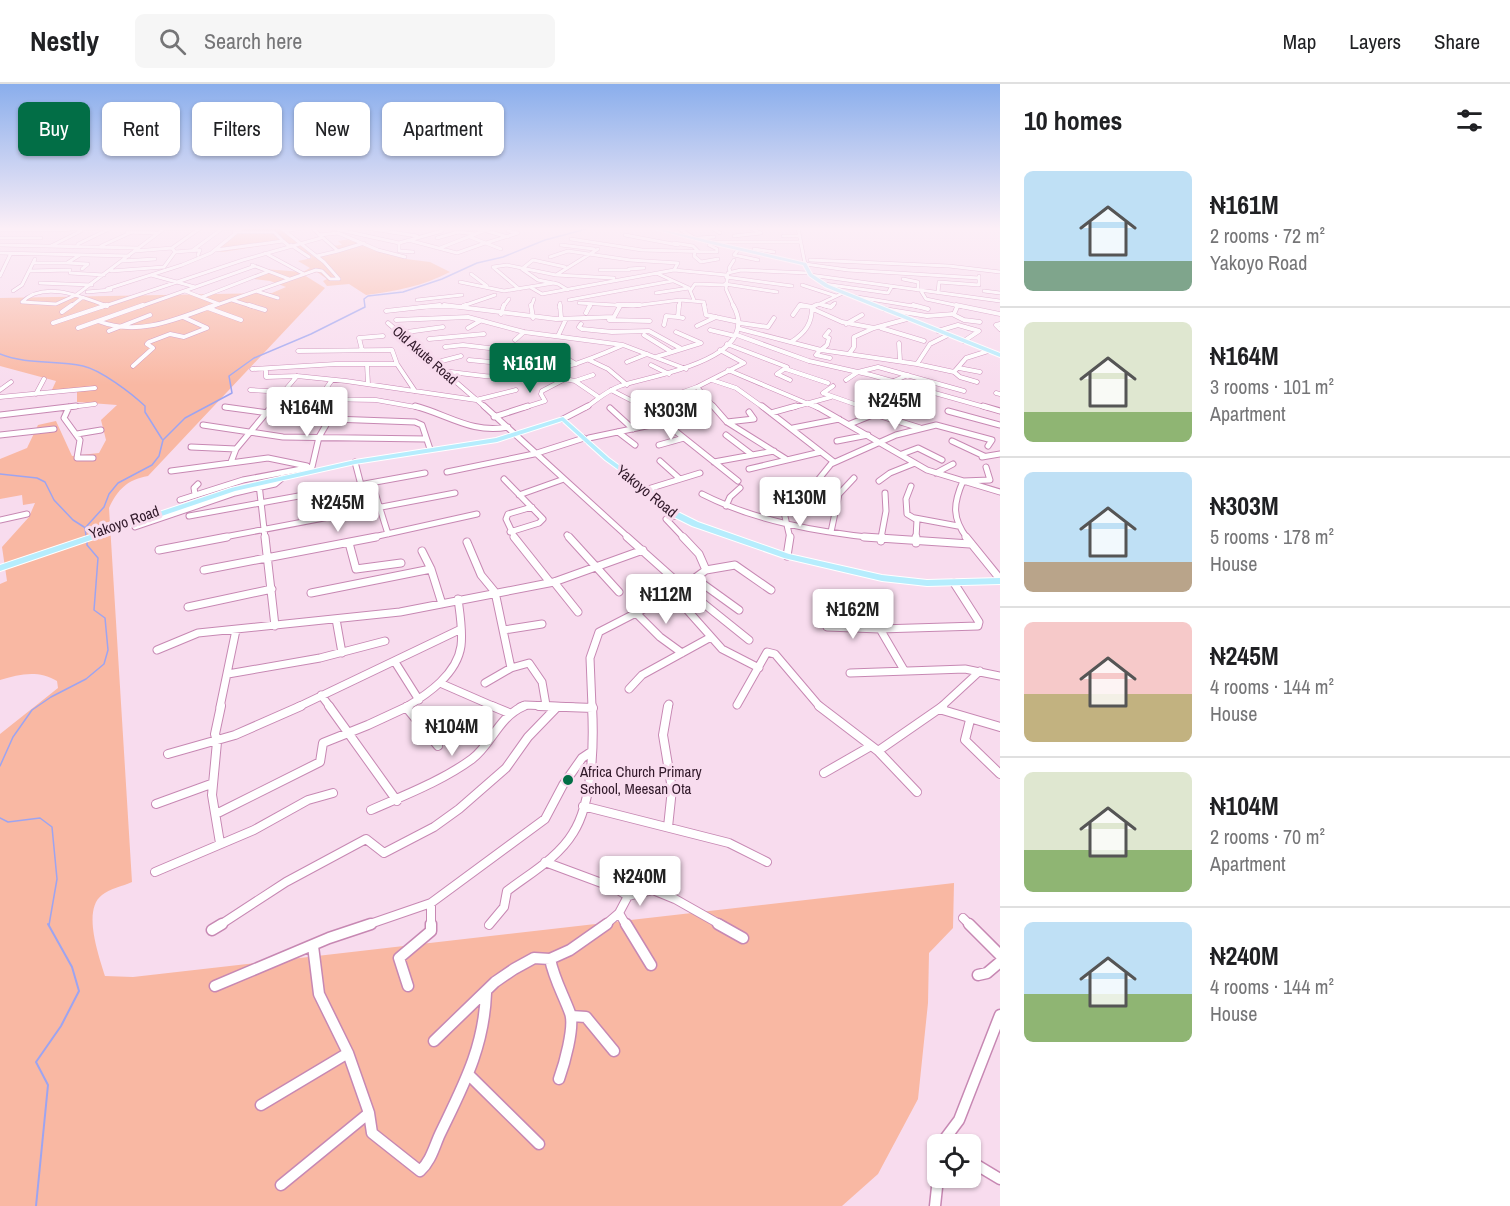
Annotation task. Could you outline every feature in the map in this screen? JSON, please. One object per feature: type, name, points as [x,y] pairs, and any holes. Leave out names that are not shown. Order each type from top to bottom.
[{"type":"main road","points":[[819,280],[882,309],[998,353]]},
{"type":"main road","points":[[218,491],[259,485],[356,462],[515,436],[563,419]]},
{"type":"main road","name":"Yakoyo Road","points":[[563,419],[648,489],[665,509],[675,516],[787,556],[882,578],[907,582],[954,583],[1000,580]]},
{"type":"main road","points":[[0,564],[248,481],[270,477],[280,479]]},
{"type":"street","points":[[13,291],[21,287],[25,280]]},
{"type":"street","points":[[98,280],[76,295],[60,303],[21,302],[39,291],[76,295],[82,296],[107,306]]},
{"type":"street","points":[[107,289],[133,280]]},
{"type":"street","points":[[170,280],[196,287]]},
{"type":"street","points":[[53,323],[181,280]]},
{"type":"street","points":[[78,328],[216,280]]},
{"type":"street","points":[[202,297],[245,280]]},
{"type":"street","points":[[141,333],[152,327],[285,280]]},
{"type":"street","points":[[479,280],[487,286]]},
{"type":"street","points":[[508,280],[519,289]]},
{"type":"street","points":[[542,280],[568,290]]},
{"type":"street","points":[[584,280],[591,285]]},
{"type":"street","points":[[530,287],[542,294],[615,280]]},
{"type":"street","points":[[656,293],[690,289],[694,284],[717,280]]},
{"type":"street","points":[[563,419],[590,404],[597,396],[627,385],[687,369],[707,360],[720,350],[736,335],[740,325],[737,313],[728,298],[726,280]]},
{"type":"street","points":[[731,280],[777,292]]},
{"type":"street","points":[[739,280],[792,286]]},
{"type":"street","points":[[853,280],[1000,301]]},
{"type":"street","points":[[910,280],[918,282],[919,290],[926,299],[1000,314]]},
{"type":"street","points":[[938,293],[939,282],[979,285],[979,280]]},
{"type":"street","points":[[569,300],[672,281],[690,289],[694,300]]},
{"type":"street","points":[[460,282],[504,291],[554,283]]},
{"type":"street","points":[[40,283],[92,285]]},
{"type":"street","points":[[824,284],[888,293],[892,286]]},
{"type":"street","points":[[802,285],[836,296]]},
{"type":"street","points":[[802,292],[812,288]]},
{"type":"street","points":[[62,312],[90,290],[119,290]]},
{"type":"street","points":[[185,291],[219,304]]},
{"type":"street","points":[[256,291],[278,298]]},
{"type":"street","points":[[984,291],[1000,293]]},
{"type":"street","points":[[417,300],[457,293],[462,295]]},
{"type":"street","points":[[791,342],[808,330],[813,308],[843,293]]},
{"type":"street","points":[[461,306],[495,295]]},
{"type":"street","points":[[851,296],[900,302],[928,309]]},
{"type":"street","points":[[428,299],[436,305]]},
{"type":"street","points":[[501,314],[502,308],[510,299]]},
{"type":"street","points":[[533,318],[531,304],[534,299]]},
{"type":"street","points":[[232,300],[265,310]]},
{"type":"street","points":[[664,325],[666,316],[681,318],[680,300]]},
{"type":"street","points":[[579,303],[620,306],[694,300],[704,302],[705,314],[791,342],[820,350],[917,364],[954,372],[960,377],[978,382]]},
{"type":"street","points":[[552,345],[564,318],[559,308],[560,303]]},
{"type":"street","points":[[818,304],[831,307],[835,303]]},
{"type":"street","points":[[586,313],[591,304]]},
{"type":"street","points":[[386,311],[436,305],[461,306],[533,318],[607,318],[614,317],[620,306]]},
{"type":"street","points":[[793,315],[800,305],[813,308],[846,324],[880,328],[924,341]]},
{"type":"street","points":[[952,314],[955,314],[957,307]]},
{"type":"street","points":[[208,308],[241,320]]},
{"type":"street","points":[[882,309],[927,316],[952,314],[964,320],[980,322]]},
{"type":"street","points":[[109,331],[150,315]]},
{"type":"street","points":[[846,324],[862,315]]},
{"type":"street","points":[[73,316],[80,319]]},
{"type":"street","points":[[133,366],[153,348],[147,344],[149,342],[170,334],[184,337],[207,328],[183,317]]},
{"type":"street","points":[[396,320],[465,317],[524,332],[623,345],[687,369]]},
{"type":"street","points":[[697,326],[716,317]]},
{"type":"street","points":[[607,318],[609,320],[650,321]]},
{"type":"street","points":[[740,325],[768,327],[774,318]]},
{"type":"street","points":[[880,328],[907,319]]},
{"type":"street","points":[[86,321],[108,326],[152,327]]},
{"type":"street","points":[[468,328],[480,321]]},
{"type":"street","name":"Old Akute Road","points":[[388,323],[508,427],[534,454],[683,587],[749,640]]},
{"type":"street","points":[[580,324],[580,328],[604,331],[649,331],[680,348]]},
{"type":"street","points":[[1000,324],[996,325],[1000,329]]},
{"type":"street","points":[[938,331],[958,325],[979,331],[964,341]]},
{"type":"street","points":[[400,333],[443,327]]},
{"type":"street","points":[[497,331],[503,327]]},
{"type":"street","points":[[656,357],[702,342],[678,333],[687,328]]},
{"type":"street","points":[[849,354],[854,347],[854,337],[874,328]]},
{"type":"street","points":[[710,330],[736,335],[797,357],[1000,411]]},
{"type":"street","points":[[829,331],[825,336],[829,338],[827,345],[817,355],[830,358]]},
{"type":"street","points":[[515,340],[524,332]]},
{"type":"street","points":[[429,339],[484,334]]},
{"type":"street","points":[[644,335],[670,351]]},
{"type":"street","points":[[917,364],[930,344],[948,335]]},
{"type":"street","points":[[362,350],[359,338],[383,336]]},
{"type":"street","points":[[440,337],[449,358]]},
{"type":"street","points":[[580,347],[589,339]]},
{"type":"street","points":[[328,342],[329,350]]},
{"type":"street","points":[[899,343],[900,361]]},
{"type":"street","points":[[727,344],[811,379],[831,384],[823,392],[831,397],[860,406],[892,382],[908,375]]},
{"type":"street","points":[[445,347],[463,345],[569,358],[576,364]]},
{"type":"street","points":[[443,371],[502,378],[529,376],[589,360],[623,345]]},
{"type":"street","points":[[316,365],[320,350]]},
{"type":"street","points":[[298,351],[392,350],[397,364],[416,391]]},
{"type":"street","points":[[644,406],[697,387],[744,363],[720,350]]},
{"type":"street","points":[[501,362],[507,351]]},
{"type":"street","points":[[954,372],[966,358],[988,351]]},
{"type":"street","points":[[627,363],[647,354]]},
{"type":"street","points":[[434,363],[461,356]]},
{"type":"street","points":[[469,360],[522,365],[529,376]]},
{"type":"street","points":[[589,360],[608,369],[627,385]]},
{"type":"street","points":[[367,364],[368,384]]},
{"type":"street","points":[[252,369],[397,364]]},
{"type":"street","points":[[651,365],[669,374]]},
{"type":"street","points":[[846,380],[858,372],[878,367],[964,391]]},
{"type":"street","points":[[959,368],[980,372]]},
{"type":"street","points":[[786,369],[777,375],[790,380]]},
{"type":"street","points":[[728,370],[810,403],[936,473],[1000,492]]},
{"type":"street","points":[[266,371],[266,377],[297,376],[476,400],[516,390]]},
{"type":"street","points":[[539,374],[575,381],[597,396]]},
{"type":"street","points":[[575,381],[593,375]]},
{"type":"street","points":[[231,462],[236,449],[297,376]]},
{"type":"street","points":[[36,394],[44,379]]},
{"type":"street","points":[[494,417],[545,401],[541,394],[542,391],[565,379]]},
{"type":"street","points":[[805,383],[811,379]]},
{"type":"street","points":[[305,418],[332,380]]},
{"type":"street","points":[[712,380],[736,388],[793,428],[834,462]]},
{"type":"street","points":[[0,390],[11,382]]},
{"type":"street","points":[[923,392],[942,385]]},
{"type":"street","points":[[697,387],[727,422],[786,459]]},
{"type":"street","points":[[0,397],[95,388]]},
{"type":"street","points":[[249,390],[284,392]]},
{"type":"street","points":[[611,390],[644,406],[738,481]]},
{"type":"street","points":[[917,408],[931,394]]},
{"type":"street","points":[[771,413],[831,397]]},
{"type":"street","points":[[875,414],[872,411],[885,397]]},
{"type":"street","points":[[662,398],[685,417]]},
{"type":"street","points":[[317,399],[373,400],[408,405],[445,416],[476,430],[487,431],[508,427]]},
{"type":"street","points":[[0,415],[95,404]]},
{"type":"street","points":[[968,416],[976,405]]},
{"type":"street","points":[[69,407],[64,416],[65,422],[80,440],[77,458],[93,458]]},
{"type":"street","points":[[225,407],[305,418],[415,422],[422,425],[430,449]]},
{"type":"street","points":[[610,408],[633,429]]},
{"type":"street","points":[[948,411],[1000,425]]},
{"type":"street","points":[[727,422],[754,419],[749,412]]},
{"type":"street","points":[[850,424],[875,414],[922,429]]},
{"type":"street","points":[[312,466],[319,437],[330,418]]},
{"type":"street","points":[[793,428],[839,419]]},
{"type":"street","points":[[447,472],[534,454],[589,438],[665,422]]},
{"type":"street","points":[[203,425],[283,437],[426,439]]},
{"type":"street","points":[[787,556],[790,537],[779,491],[781,489],[818,480],[834,462],[896,435],[939,425],[1000,442]]},
{"type":"street","points":[[0,435],[54,429]]},
{"type":"street","points":[[76,434],[101,429]]},
{"type":"street","points":[[618,432],[634,445]]},
{"type":"street","points":[[726,435],[751,454]]},
{"type":"street","points":[[837,441],[868,435]]},
{"type":"street","points":[[659,445],[684,438]]},
{"type":"street","points":[[988,447],[993,440]]},
{"type":"street","points":[[952,441],[981,457],[1000,454]]},
{"type":"street","points":[[191,447],[236,449]]},
{"type":"street","points":[[902,454],[918,448],[942,460]]},
{"type":"street","points":[[714,462],[774,451]]},
{"type":"street","points":[[749,469],[822,452]]},
{"type":"street","points":[[171,471],[268,458],[294,465],[312,466]]},
{"type":"street","points":[[660,461],[680,479]]},
{"type":"street","points":[[356,462],[361,485]]},
{"type":"street","points":[[879,481],[890,473],[915,463]]},
{"type":"street","points":[[936,473],[953,464]]},
{"type":"street","points":[[180,500],[243,480],[312,466]]},
{"type":"street","points":[[963,482],[990,480],[986,467]]},
{"type":"street","points":[[189,516],[425,473]]},
{"type":"street","points":[[648,489],[700,473]]},
{"type":"street","points":[[831,532],[839,494],[854,478]]},
{"type":"street","points":[[504,479],[543,520],[510,531]]},
{"type":"street","points":[[519,495],[564,479]]},
{"type":"street","points":[[963,482],[954,501],[958,526],[1000,580]]},
{"type":"street","points":[[372,483],[388,534]]},
{"type":"street","points":[[195,494],[194,488],[198,484]]},
{"type":"street","points":[[135,527],[259,485],[275,626]]},
{"type":"street","points":[[911,486],[906,499],[907,514],[915,518],[958,526]]},
{"type":"street","points":[[726,506],[730,497],[740,488]]},
{"type":"street","points":[[159,550],[455,493]]},
{"type":"street","points":[[881,541],[886,511],[885,493]]},
{"type":"street","points":[[702,494],[726,506],[831,532],[881,541],[970,544]]},
{"type":"street","points":[[532,507],[508,514],[506,519],[510,531],[527,557],[578,612]]},
{"type":"street","points":[[0,520],[27,514]]},
{"type":"street","points":[[204,570],[349,543],[477,514]]},
{"type":"street","points":[[675,516],[666,519],[695,548],[706,570]]},
{"type":"street","points":[[915,518],[917,520],[916,543]]},
{"type":"street","points":[[567,535],[619,592]]},
{"type":"street","points":[[467,542],[481,576],[495,592],[512,668]]},
{"type":"street","points":[[349,543],[356,569],[401,563]]},
{"type":"street","points":[[158,650],[198,633],[400,612],[551,582],[596,569],[643,550]]},
{"type":"street","points":[[422,551],[431,569],[442,604]]},
{"type":"street","points":[[489,925],[502,914],[507,901],[507,891],[545,862],[574,833],[584,806],[591,752],[593,708],[589,664],[592,643],[599,632],[673,594],[706,570],[735,565],[771,590]]},
{"type":"street","points":[[311,593],[431,569]]},
{"type":"street","points":[[696,579],[739,610]]},
{"type":"street","points":[[827,627],[880,629],[978,626],[979,622],[954,583]]},
{"type":"street","points":[[188,607],[272,590]]},
{"type":"street","points":[[673,594],[722,649],[759,668]]},
{"type":"street","points":[[216,814],[320,762],[323,743],[351,734],[406,707],[440,683],[461,648],[458,600]]},
{"type":"street","points":[[636,613],[660,637],[682,653]]},
{"type":"street","points":[[336,619],[342,653]]},
{"type":"street","points":[[504,630],[542,624]]},
{"type":"street","points":[[880,629],[904,670]]},
{"type":"street","points":[[220,843],[212,784],[217,742],[214,734],[236,630]]},
{"type":"street","points":[[168,754],[197,749],[262,724],[459,630]]},
{"type":"street","points":[[628,689],[642,675],[711,637]]},
{"type":"street","points":[[228,674],[281,666],[384,641]]},
{"type":"street","points":[[737,705],[767,652],[775,654],[820,707],[874,749],[917,792]]},
{"type":"street","points":[[395,662],[419,700]]},
{"type":"street","points":[[485,683],[512,668],[529,663],[537,671],[546,692],[546,705]]},
{"type":"street","points":[[850,673],[904,670],[980,671],[1000,676]]},
{"type":"street","points":[[824,773],[874,749],[939,709],[980,671]]},
{"type":"street","points":[[440,683],[509,713]]},
{"type":"street","points":[[321,696],[351,734],[361,752],[397,801]]},
{"type":"street","points":[[668,827],[672,793],[663,726],[664,715],[669,704]]},
{"type":"street","points":[[370,810],[397,801],[442,779],[474,758],[509,713],[525,705],[593,708]]},
{"type":"street","points":[[406,707],[438,746]]},
{"type":"street","points":[[212,930],[286,882],[366,839],[376,850],[384,853],[434,827],[506,768],[528,737],[556,707]]},
{"type":"street","points":[[939,709],[1000,728]]},
{"type":"street","points":[[969,720],[965,740],[1000,774]]},
{"type":"street","points":[[215,986],[313,946],[431,903],[545,819],[563,784],[582,758],[591,752]]},
{"type":"street","points":[[156,804],[212,784]]},
{"type":"street","points":[[155,872],[254,830],[308,800],[333,793]]},
{"type":"street","points":[[584,806],[729,843],[767,862]]},
{"type":"street","points":[[545,862],[615,888],[628,896],[653,890],[675,899],[743,939]]},
{"type":"street","points":[[434,1041],[495,982],[524,964],[542,957],[550,959],[591,937],[619,913],[628,896]]},
{"type":"street","points":[[408,986],[399,957],[431,931],[431,903]]},
{"type":"street","points":[[619,913],[651,965]]},
{"type":"street","points":[[963,918],[1000,955]]},
{"type":"street","points":[[313,946],[322,1004],[348,1053],[369,1113],[372,1133],[420,1172],[470,1076],[480,1051],[486,1014],[486,993]]},
{"type":"street","points":[[550,959],[553,976],[571,1016],[565,1062],[559,1079]]},
{"type":"street","points":[[978,975],[987,973],[1000,962]]},
{"type":"street","points":[[949,1134],[959,1120],[1000,1015]]},
{"type":"street","points":[[571,1016],[586,1017],[615,1052]]},
{"type":"street","points":[[261,1105],[348,1053]]},
{"type":"street","points":[[470,1076],[538,1144]]},
{"type":"street","points":[[281,1185],[369,1113]]},
{"type":"street","points":[[981,1168],[1000,1179]]},
{"type":"street","points":[[935,1206],[937,1188]]},
{"type":"shaded area","points":[[265,280],[313,280],[325,288],[148,476],[124,486],[109,508],[132,882],[102,895],[93,911],[94,934],[105,976],[133,977],[954,883],[953,928],[929,953],[928,1003],[918,1099],[878,1174],[842,1206],[0,1206],[0,734],[58,688],[57,681],[36,674],[0,680],[0,584],[7,581],[2,547],[29,517],[35,503],[23,505],[22,495],[0,499],[0,459],[27,448],[38,425],[56,421],[72,456],[99,453],[106,440],[101,420],[117,405],[77,402],[77,391],[51,392],[56,381],[0,366],[0,298],[272,293],[286,287]]},
{"type":"shaded area","points":[[431,280],[388,292],[366,295],[349,284],[327,286],[323,281]]},
{"type":"waterway","points":[[86,536],[85,528],[104,507],[109,494],[118,483],[152,465],[159,456],[163,440],[185,418],[232,393],[229,376],[254,358],[311,334],[365,307],[364,299],[368,296],[403,292],[438,280]]},
{"type":"waterway","points":[[0,354],[20,360],[83,366],[98,372],[145,406],[145,412],[162,439]]},
{"type":"waterway","points":[[0,474],[37,478],[45,482],[54,500],[73,520],[84,527]]},
{"type":"waterway","points":[[0,766],[13,737],[32,710],[51,697],[86,679],[104,664],[108,650],[105,618],[94,610],[98,558],[87,545],[87,541]]},
{"type":"waterway","points":[[0,818],[8,822],[40,818],[52,827],[57,879],[49,925]]},
{"type":"waterway","points":[[36,1206],[48,1085],[36,1062],[61,1026],[79,991],[72,967],[48,924]]},
{"type":"place","name":"Africa Church Primary School, Meesan Ota","points":[[568,780]]}]
